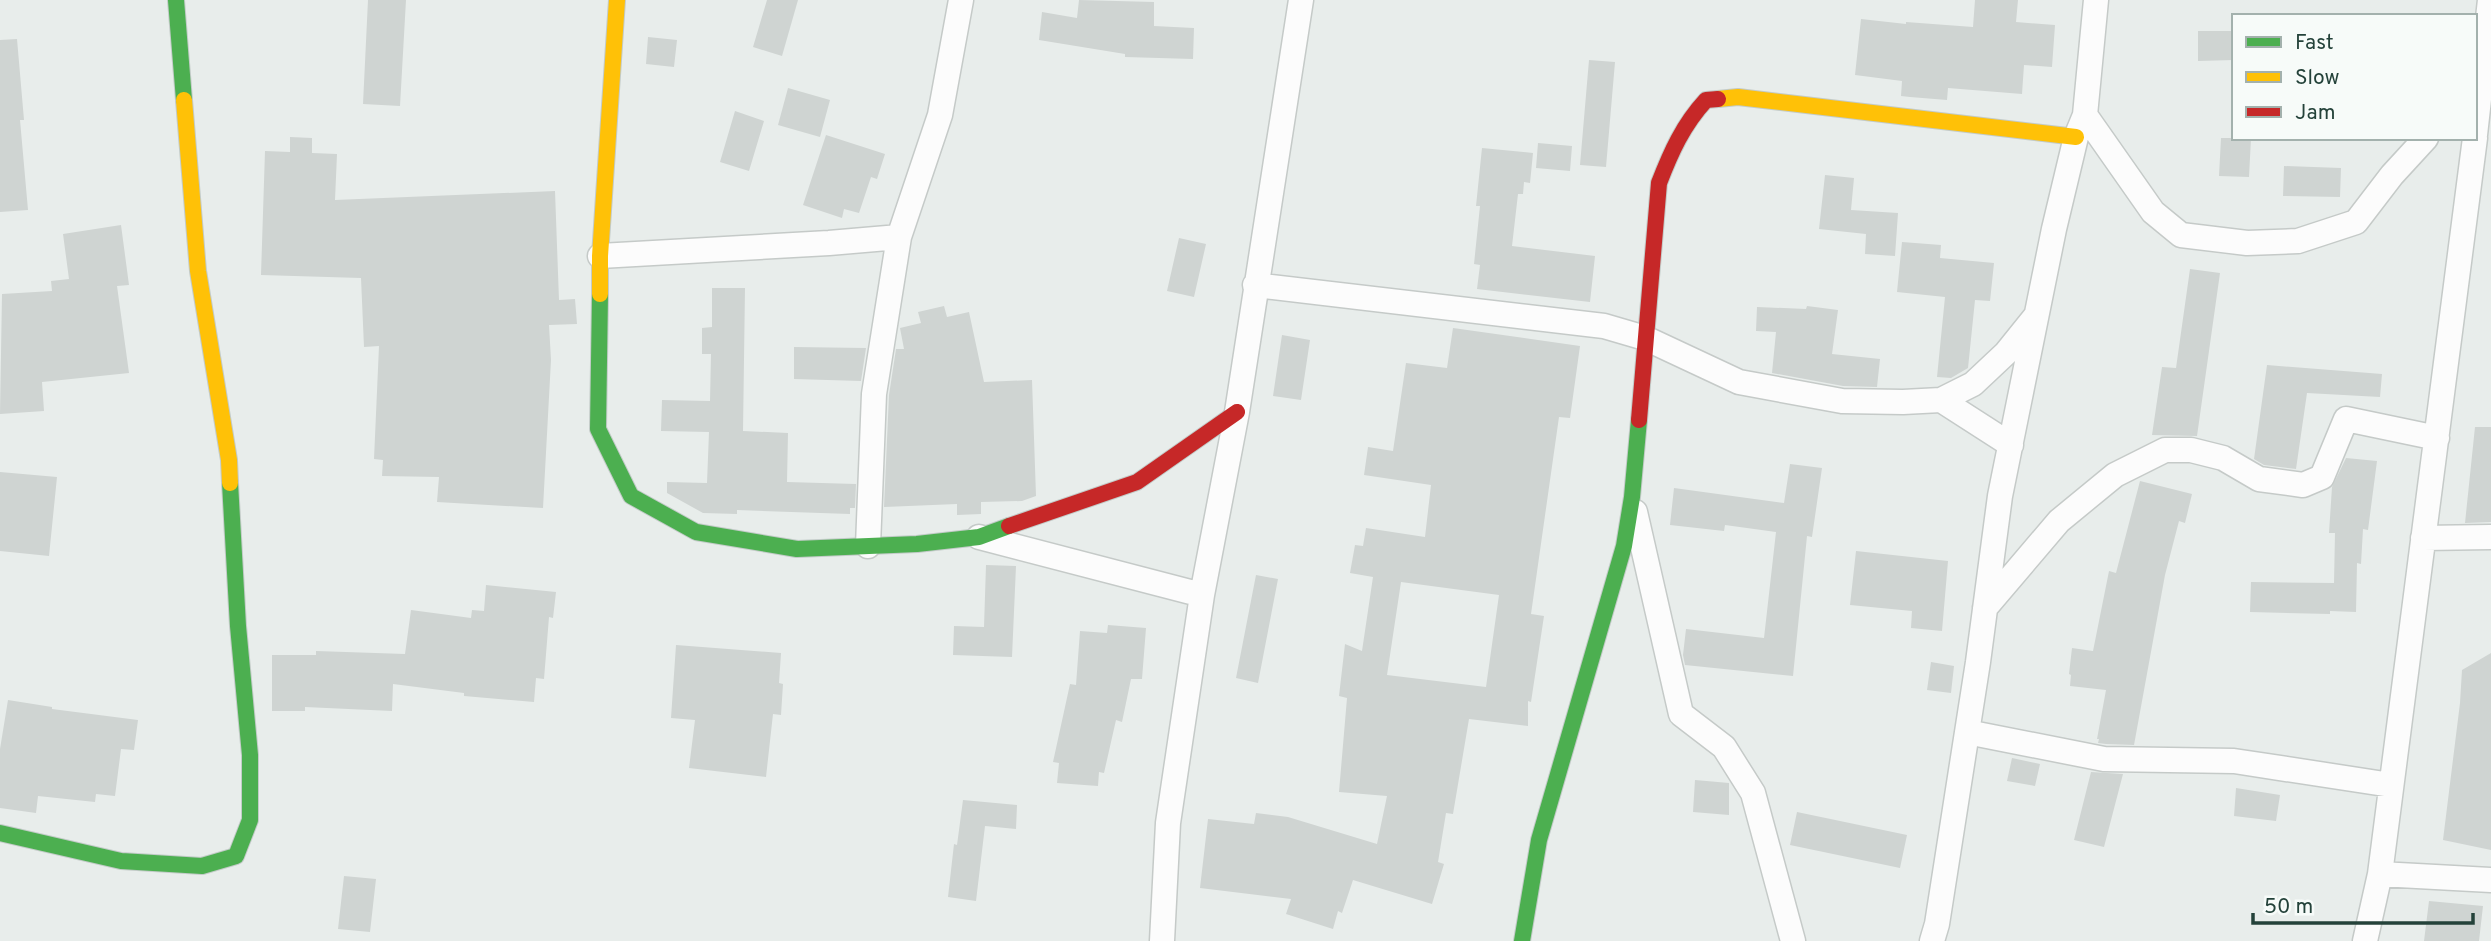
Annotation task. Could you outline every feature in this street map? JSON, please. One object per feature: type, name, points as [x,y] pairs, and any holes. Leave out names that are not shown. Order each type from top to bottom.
[{"type":"street","points":[[0,833],[121,860],[202,866],[236,856],[250,820],[250,755],[238,626],[229,460],[198,271],[176,0]]},
{"type":"street","points":[[617,0],[600,256],[598,429],[631,496],[696,532],[797,549],[979,537],[1137,482],[1237,412]]},
{"type":"street","points":[[868,546],[874,394],[899,237],[940,115],[961,0]]},
{"type":"street","points":[[1162,941],[1168,823],[1202,595],[1237,412],[1301,0]]},
{"type":"street","points":[[1932,941],[1937,924],[1967,732],[2000,496],[2037,314],[2080,126],[2096,0]]},
{"type":"street","points":[[2365,941],[2380,874],[2479,128],[2478,84],[2490,0]]},
{"type":"street","points":[[1522,941],[1539,840],[1624,546],[1632,497],[1659,183],[1677,135],[1690,116],[1706,100],[1738,97],[2080,126],[2153,212],[2181,235],[2247,243],[2298,240],[2356,222],[2392,175],[2425,140]]},
{"type":"street","points":[[600,256],[899,237]]},
{"type":"street","points":[[1255,285],[1604,326],[1644,338],[1739,382],[1842,401],[1941,400],[1973,384],[2006,353],[2037,314]]},
{"type":"street","points":[[1941,400],[2011,445]]},
{"type":"street","points":[[1985,609],[2059,521],[2115,475],[2165,450],[2190,450],[2224,458],[2259,479],[2303,485],[2322,477],[2346,419],[2437,438]]},
{"type":"street","points":[[1632,497],[1681,714],[1724,747],[1753,793],[1793,941]]},
{"type":"street","points":[[979,537],[1202,595]]},
{"type":"street","points":[[2423,538],[2491,537]]},
{"type":"street","points":[[1967,732],[2104,759],[2234,761],[2391,785]]},
{"type":"street","points":[[2380,874],[2491,880]]},
{"type":"building","points":[[368,0],[406,0],[400,106],[363,104]]},
{"type":"building","points":[[767,0],[798,0],[782,56],[753,47]]},
{"type":"building","points":[[1079,0],[1154,2],[1154,26],[1194,28],[1193,59],[1125,57],[1125,54],[1039,40],[1042,12],[1077,18]]},
{"type":"building","points":[[1975,0],[2018,0],[2016,22],[2055,25],[2052,67],[2024,65],[2022,94],[1948,88],[1947,100],[1901,96],[1902,81],[1855,75],[1861,19],[1973,27]]},
{"type":"building","points":[[2198,31],[2232,31],[2232,60],[2198,61]]},
{"type":"building","points":[[648,37],[677,40],[674,67],[646,64]]},
{"type":"building","points":[[17,39],[24,120],[20,120],[28,210],[0,212],[0,40]]},
{"type":"building","points":[[1589,60],[1615,62],[1606,167],[1580,165]]},
{"type":"building","points":[[788,88],[830,100],[820,137],[778,125]]},
{"type":"building","points":[[735,111],[764,121],[749,171],[720,162]]},
{"type":"building","points":[[826,135],[885,154],[877,179],[871,177],[859,213],[844,209],[842,218],[803,205]]},
{"type":"building","points":[[290,137],[312,138],[312,153],[337,154],[335,200],[555,191],[559,300],[575,299],[577,324],[549,325],[551,360],[543,508],[437,502],[439,477],[382,476],[383,460],[374,459],[379,346],[364,347],[361,278],[261,275],[265,151],[290,152]]},
{"type":"building","points":[[2221,138],[2251,140],[2249,177],[2219,176]]},
{"type":"building","points":[[1538,143],[1572,146],[1570,171],[1536,168]]},
{"type":"building","points":[[1482,148],[1533,153],[1530,183],[1524,182],[1523,194],[1518,194],[1512,246],[1595,256],[1590,302],[1477,289],[1480,265],[1474,264],[1480,206],[1476,206]]},
{"type":"building","points":[[2284,166],[2341,168],[2340,197],[2283,196]]},
{"type":"building","points":[[1825,175],[1854,178],[1851,210],[1898,213],[1895,256],[1865,254],[1866,234],[1819,229]]},
{"type":"building","points":[[121,225],[129,285],[117,286],[129,373],[42,382],[44,411],[0,414],[2,294],[52,291],[51,281],[69,279],[63,234]]},
{"type":"building","points":[[1179,238],[1206,244],[1194,297],[1167,291]]},
{"type":"building","points":[[1902,242],[1941,245],[1940,258],[1994,263],[1990,301],[1975,300],[1968,368],[1951,378],[1937,377],[1945,297],[1897,292]]},
{"type":"building","points":[[2190,269],[2220,273],[2197,436],[2152,435],[2162,367],[2176,368]]},
{"type":"building","points":[[712,288],[745,288],[743,431],[788,433],[787,482],[856,484],[855,508],[850,508],[850,514],[737,510],[737,514],[703,513],[667,493],[667,482],[707,483],[709,432],[661,431],[662,400],[710,401],[711,354],[702,354],[702,328],[712,327]]},
{"type":"building","points":[[944,306],[947,317],[969,312],[984,382],[1032,380],[1036,496],[1022,501],[981,502],[981,514],[957,515],[957,504],[884,507],[889,395],[896,349],[904,349],[900,328],[921,323],[918,312]]},
{"type":"building","points":[[1807,306],[1838,310],[1832,354],[1880,359],[1877,387],[1843,386],[1772,373],[1776,332],[1756,331],[1757,307],[1806,309]]},
{"type":"building","points":[[1453,328],[1580,346],[1570,418],[1559,417],[1531,614],[1544,616],[1531,702],[1528,701],[1528,726],[1469,719],[1453,814],[1446,813],[1438,862],[1444,864],[1432,904],[1353,880],[1342,913],[1338,911],[1333,929],[1286,914],[1291,899],[1200,888],[1208,819],[1254,824],[1256,813],[1288,817],[1377,844],[1387,796],[1339,792],[1347,698],[1339,696],[1345,644],[1362,651],[1373,577],[1350,573],[1355,545],[1363,546],[1366,528],[1425,537],[1431,485],[1364,475],[1368,447],[1393,451],[1406,363],[1447,368]],"holes":[[[1401,582],[1499,595],[1486,687],[1387,675]]]},
{"type":"building","points":[[1282,335],[1310,340],[1301,400],[1273,396]]},
{"type":"building","points":[[794,347],[866,348],[861,381],[794,379]]},
{"type":"building","points":[[2267,365],[2382,374],[2380,397],[2307,393],[2296,469],[2264,465],[2254,459]]},
{"type":"building","points":[[2475,427],[2491,427],[2491,522],[2465,523]]},
{"type":"building","points":[[2346,458],[2377,461],[2368,530],[2363,529],[2361,564],[2357,563],[2356,612],[2250,612],[2251,582],[2334,583],[2335,533],[2329,533],[2332,487]]},
{"type":"building","points":[[1790,464],[1822,468],[1812,537],[1807,536],[1793,676],[1685,665],[1683,655],[1686,629],[1764,638],[1776,532],[1725,525],[1724,531],[1670,525],[1674,488],[1784,503]]},
{"type":"building","points":[[0,472],[57,477],[49,556],[0,551]]},
{"type":"building","points":[[2140,481],[2192,494],[2185,523],[2179,521],[2165,575],[2134,745],[2098,743],[2106,690],[2070,686],[2072,648],[2093,651],[2109,571],[2116,573]]},
{"type":"building","points":[[1856,551],[1948,561],[1942,631],[1911,628],[1912,611],[1850,605]]},
{"type":"building","points":[[986,565],[1016,566],[1012,657],[953,655],[954,626],[984,627]]},
{"type":"building","points":[[1256,575],[1278,579],[1258,683],[1236,678]]},
{"type":"building","points":[[486,585],[556,592],[553,618],[549,617],[544,679],[536,678],[534,702],[464,696],[464,693],[393,684],[392,711],[305,707],[305,711],[272,711],[272,655],[316,655],[316,651],[405,654],[411,610],[471,618],[472,610],[484,611]]},
{"type":"building","points":[[1108,625],[1146,628],[1142,679],[1131,679],[1122,722],[1116,720],[1104,773],[1099,772],[1098,786],[1057,783],[1059,763],[1053,762],[1070,684],[1076,685],[1080,631],[1107,633]]},
{"type":"building","points":[[676,645],[781,653],[781,715],[773,714],[766,777],[689,768],[695,720],[671,718]]},
{"type":"building","points":[[2491,653],[2491,850],[2443,840],[2462,670]]},
{"type":"building","points":[[1931,662],[1954,666],[1951,693],[1927,690]]},
{"type":"building","points":[[8,700],[52,709],[138,720],[134,750],[121,749],[115,796],[96,794],[95,802],[38,796],[36,813],[0,808],[0,749]]},
{"type":"building","points":[[2012,758],[2040,764],[2035,786],[2007,781]]},
{"type":"building","points":[[2091,772],[2123,774],[2104,847],[2074,840]]},
{"type":"building","points":[[1695,780],[1729,783],[1729,815],[1693,812]]},
{"type":"building","points":[[2236,788],[2280,795],[2276,821],[2234,816]]},
{"type":"building","points":[[963,800],[1017,805],[1016,829],[985,826],[976,901],[948,897],[954,844],[957,845]]},
{"type":"building","points":[[1797,812],[1907,835],[1900,868],[1790,845]]},
{"type":"building","points":[[344,876],[376,879],[370,932],[338,929]]},
{"type":"building","points":[[2429,901],[2483,906],[2479,941],[2424,941]]},
{"type":"traffic: fast","points":[[176,0],[184,100]]},
{"type":"traffic: fast","points":[[600,294],[598,429],[631,496],[696,532],[797,549],[917,544],[979,537],[1009,526]]},
{"type":"traffic: fast","points":[[1522,941],[1539,840],[1624,546],[1632,497],[1639,420]]},
{"type":"traffic: fast","points":[[0,833],[121,861],[202,866],[236,856],[250,820],[250,755],[238,626],[230,483]]},
{"type":"traffic: slow","points":[[600,294],[600,256],[617,0]]},
{"type":"traffic: slow","points":[[1718,99],[1738,97],[2076,137]]},
{"type":"traffic: slow","points":[[184,100],[198,271],[229,460],[230,483]]},
{"type":"traffic: jam","points":[[1639,420],[1659,183],[1673,150],[1691,119],[1706,100],[1718,99]]},
{"type":"traffic: jam","points":[[1009,526],[1137,482],[1237,412]]}]
